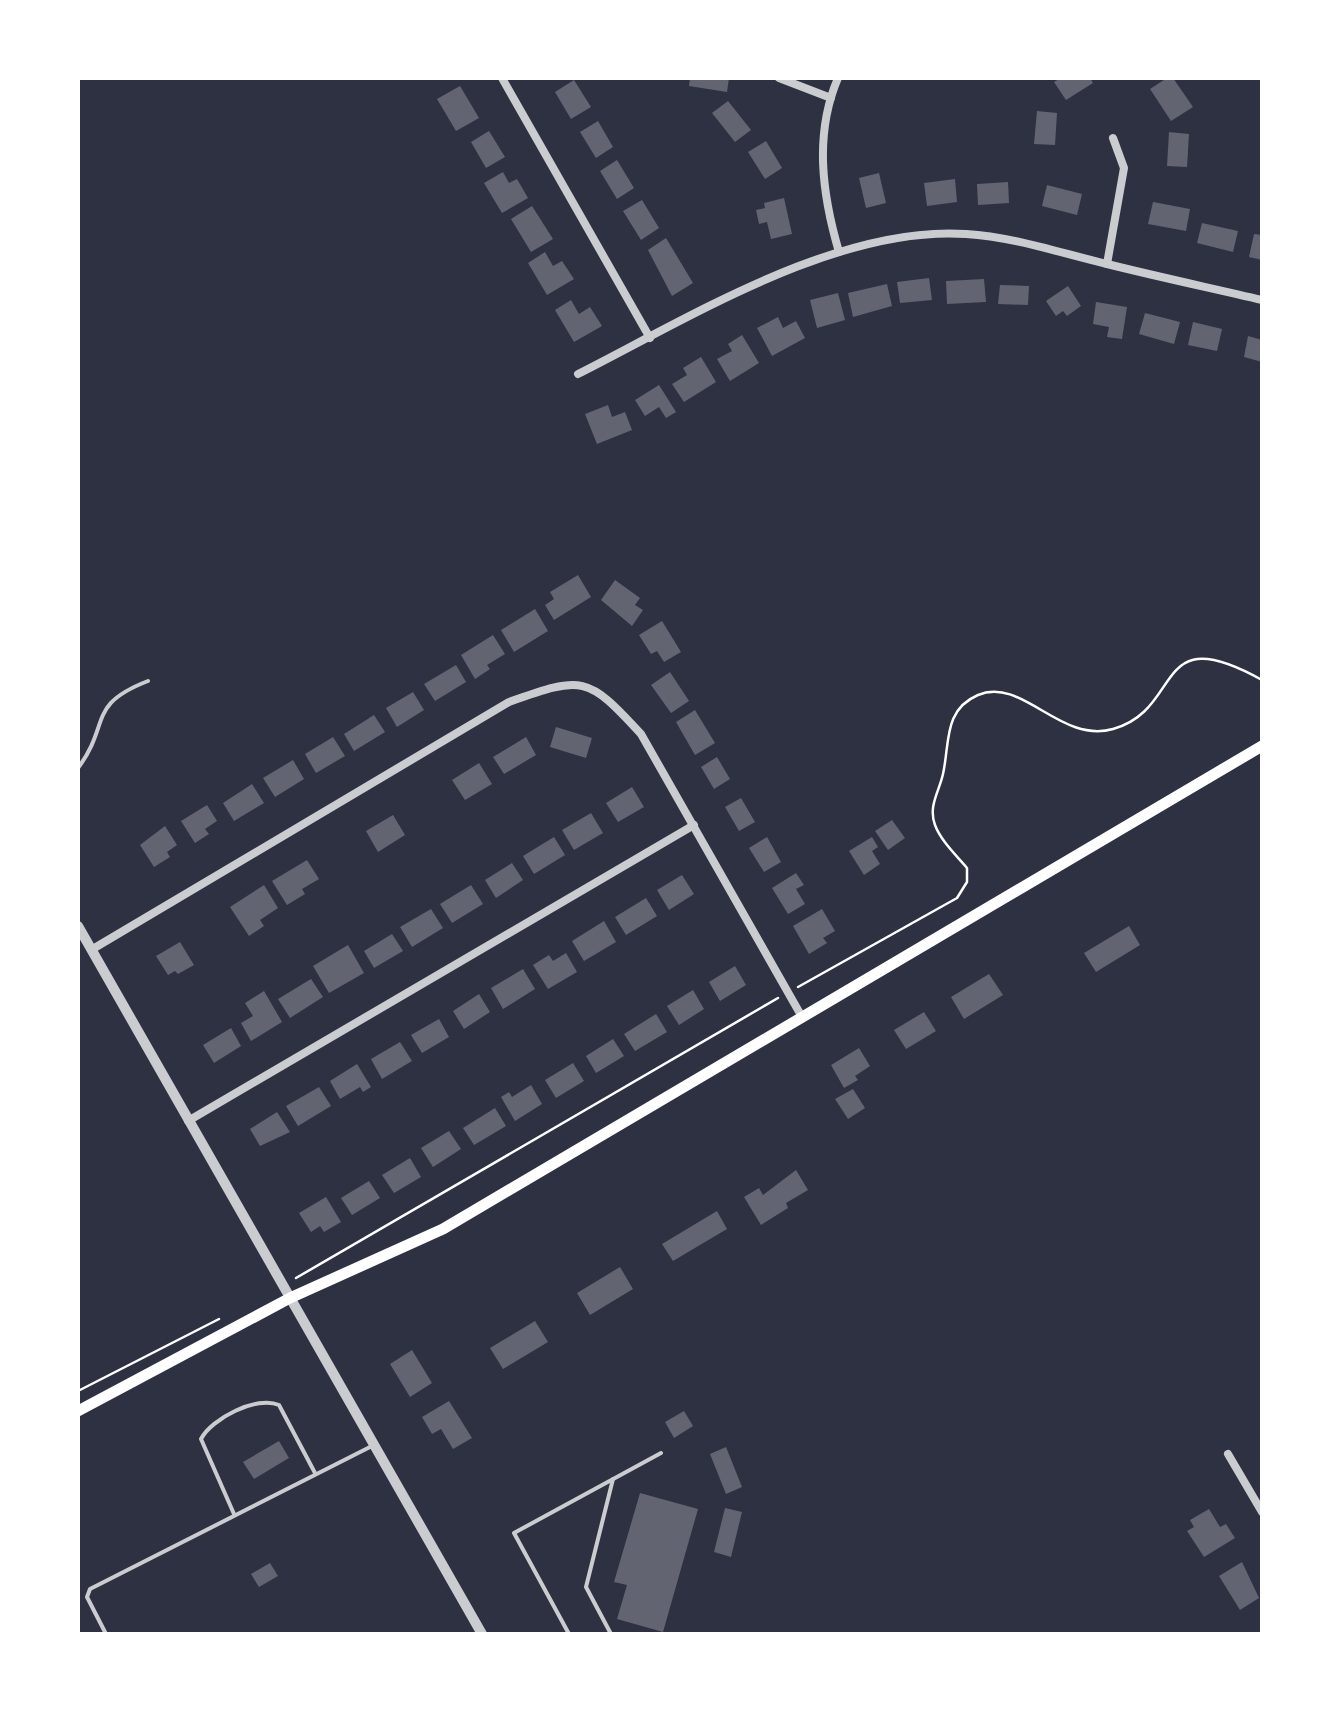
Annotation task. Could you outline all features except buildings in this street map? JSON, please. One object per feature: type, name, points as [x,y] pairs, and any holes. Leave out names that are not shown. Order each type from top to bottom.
[{"type":"main road","points":[[78,1411],[287,1292],[443,1229],[1262,746]]},
{"type":"street","points":[[502,78],[650,338]]},
{"type":"street","points":[[779,78],[831,98]]},
{"type":"street","points":[[838,78],[824,138],[822,179],[838,252]]},
{"type":"street","points":[[1107,264],[1124,168],[1114,138]]},
{"type":"street","points":[[578,374],[774,276],[838,252],[917,236],[963,234],[1009,239],[1262,300]]},
{"type":"street","points":[[90,950],[509,702],[557,685],[585,686],[611,701],[641,734],[802,1017]]},
{"type":"street","points":[[188,1121],[694,825]]},
{"type":"street","points":[[78,926],[482,1634]]},
{"type":"street","points":[[1228,1454],[1262,1512]]},
{"type":"lane","points":[[78,768],[112,698],[148,682]]},
{"type":"lane","points":[[234,1515],[201,1440],[210,1428],[244,1409],[270,1401],[278,1405],[315,1473]]},
{"type":"lane","points":[[106,1634],[87,1597],[90,1589],[374,1444]]},
{"type":"lane","points":[[569,1634],[514,1533],[661,1452]]},
{"type":"lane","points":[[611,1634],[586,1588],[613,1478]]},
{"type":"path","points":[[287,1292],[788,993],[957,898],[964,890],[967,868],[941,837],[934,822],[933,801],[943,774],[950,723],[960,706],[994,691],[1014,696],[1066,726],[1086,732],[1112,730],[1136,719],[1172,672],[1194,659],[1218,658],[1262,680]]},
{"type":"path","points":[[78,1391],[232,1312]]}]
